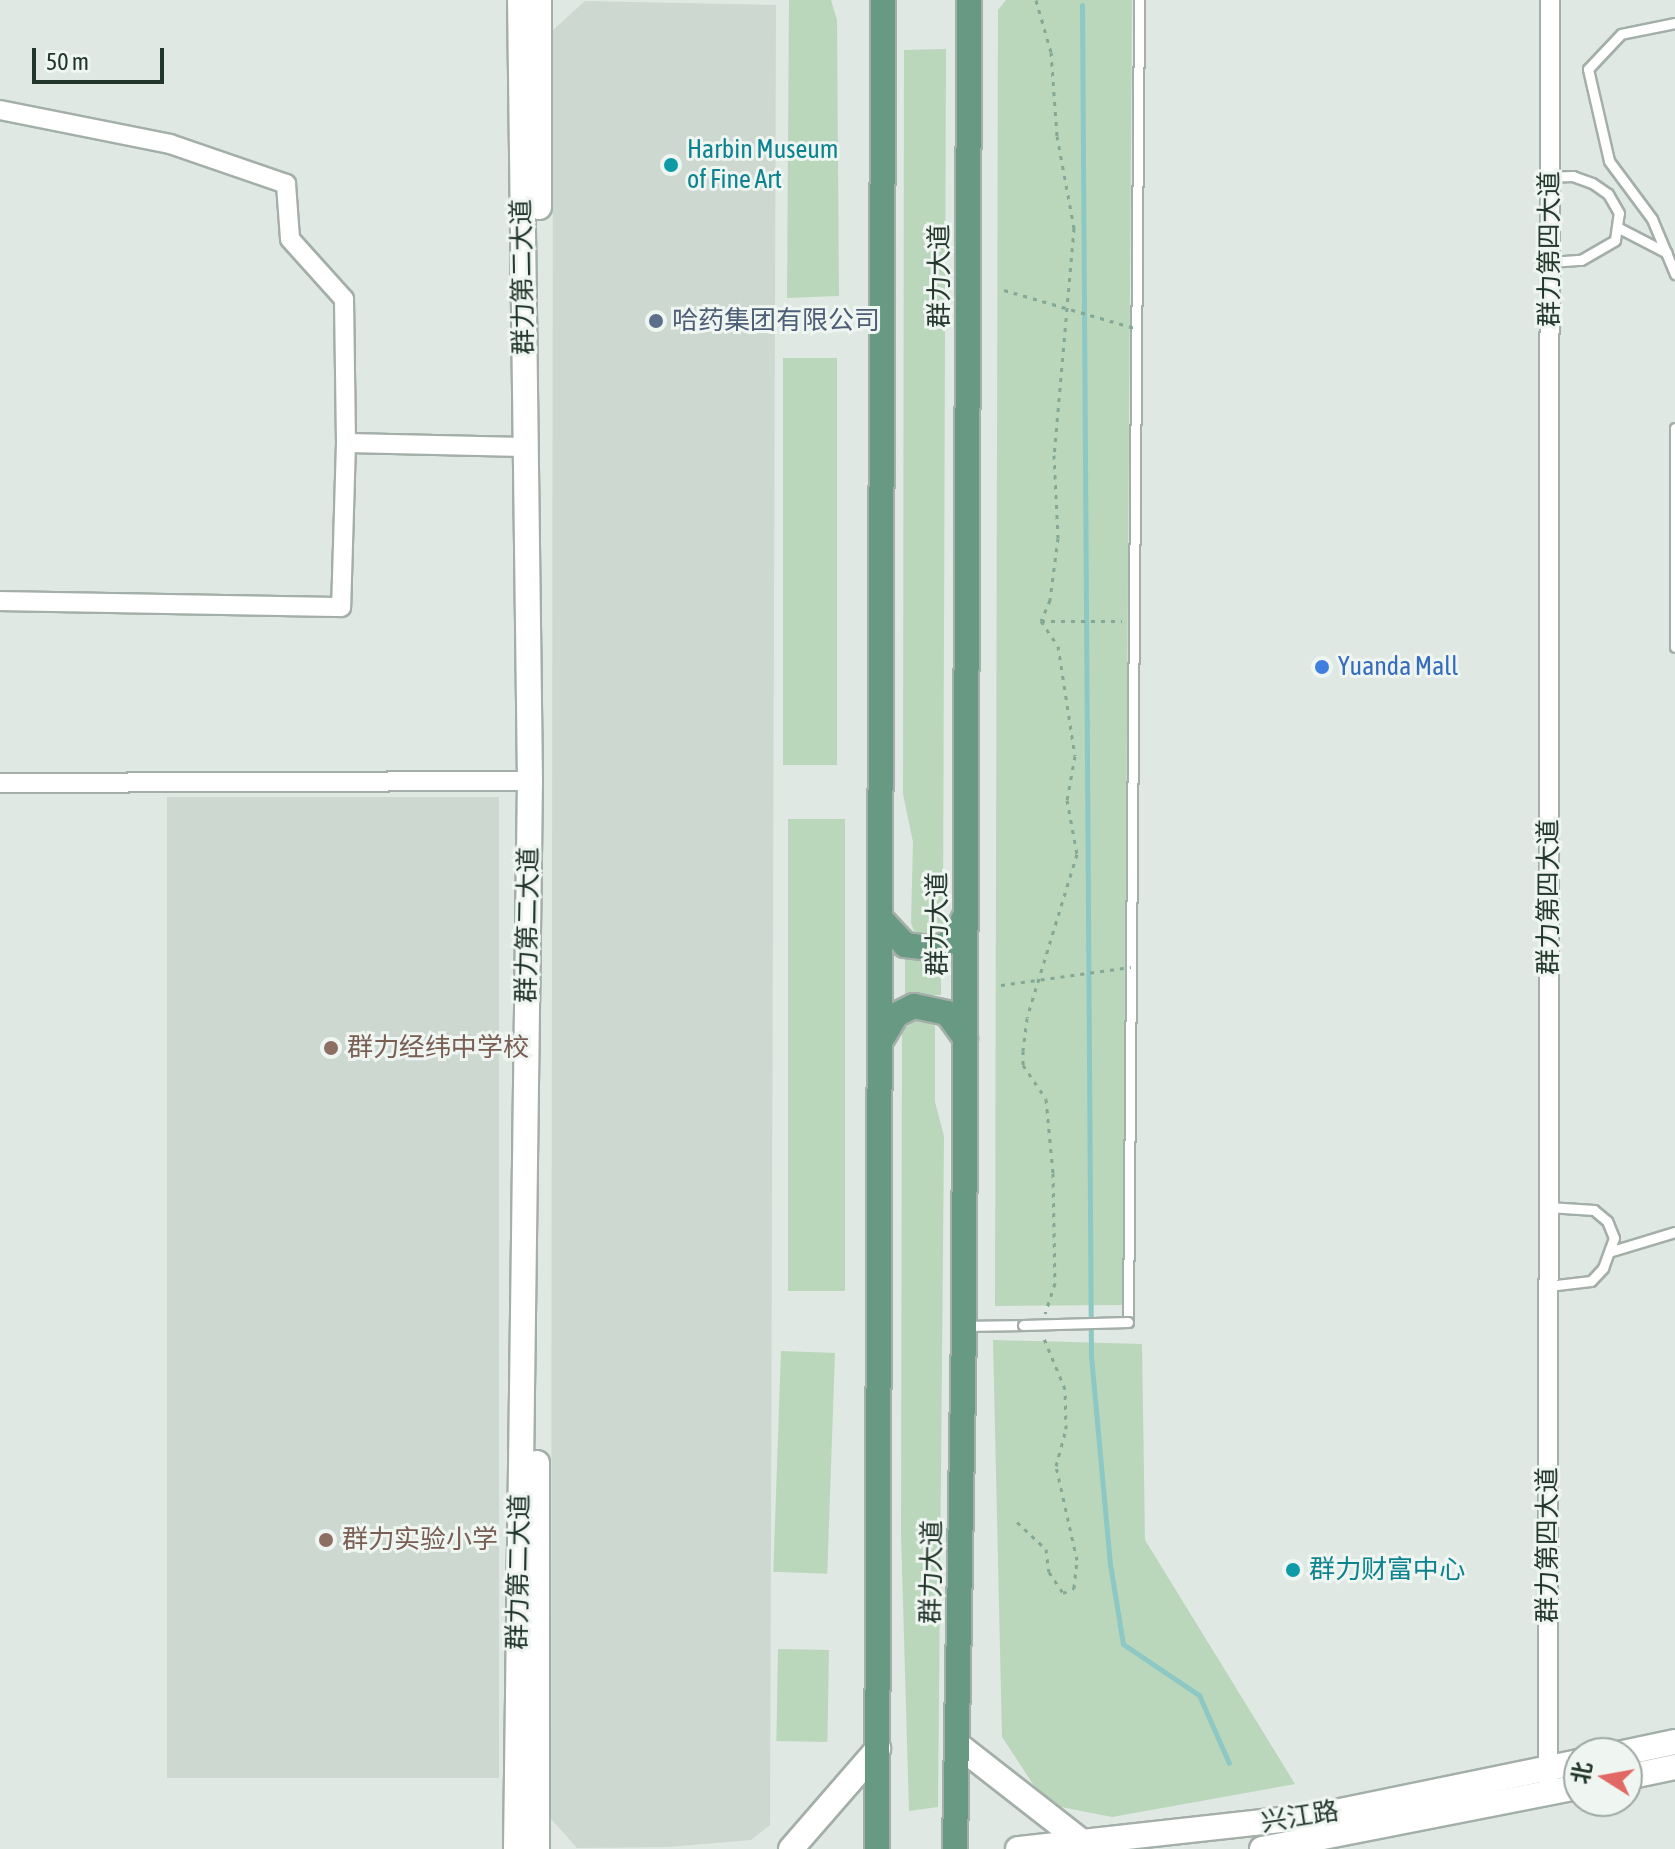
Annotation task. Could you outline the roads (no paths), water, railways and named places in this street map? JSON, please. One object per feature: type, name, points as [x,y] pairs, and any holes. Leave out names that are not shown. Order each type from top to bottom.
[{"type":"main road","name":"群力第二大道","points":[[516,1849],[530,781],[520,0]]},
{"type":"main road","name":"群力第二大道","points":[[537,1849],[539,0]]},
{"type":"main road","name":"群力大道","points":[[877,1849],[883,0]]},
{"type":"main road","name":"群力大道","points":[[955,1849],[964,1326],[969,0]]},
{"type":"main road","points":[[880,918],[905,945],[937,949],[955,938],[966,914]]},
{"type":"main road","points":[[880,1042],[896,1015],[914,1006],[947,1013],[965,1038]]},
{"type":"main road","points":[[1643,1749],[1675,1742]]},
{"type":"main road","points":[[958,1745],[1081,1841]]},
{"type":"main road","points":[[791,1849],[878,1749]]},
{"type":"main road","points":[[1643,1774],[1675,1767]]},
{"type":"main road","name":"兴江路","points":[[1262,1849],[1321,1845],[1548,1781],[1563,1772]]},
{"type":"main road","name":"兴江路","points":[[1018,1849],[1211,1831],[1548,1781],[1563,1784]]},
{"type":"street","name":"群力第四大道","points":[[1548,1781],[1550,0]]},
{"type":"street","points":[[0,110],[170,144],[286,184],[290,239],[344,299],[346,443],[341,607],[0,601]]},
{"type":"street","points":[[346,443],[525,447]]},
{"type":"street","points":[[0,783],[530,781]]},
{"type":"lane","points":[[964,1326],[1128,1322],[1139,0]]},
{"type":"lane","points":[[1675,23],[1621,34],[1588,69],[1609,161],[1652,219],[1675,274]]},
{"type":"lane","points":[[1550,177],[1573,176],[1608,194],[1619,213],[1615,240],[1595,254],[1550,262]]},
{"type":"lane","points":[[1617,227],[1668,253]]},
{"type":"lane","points":[[1675,428],[1675,647]]},
{"type":"lane","points":[[1548,1207],[1594,1210],[1607,1221],[1612,1251]]},
{"type":"lane","points":[[1548,1286],[1591,1281],[1612,1251],[1675,1232]]},
{"type":"waterway","points":[[1082,5],[1091,1356],[1110,1564],[1123,1644],[1199,1695],[1229,1763]]},
{"type":"place","name":"Harbin Museum of Fine Art","points":[[671,165]]},
{"type":"place","name":"哈药集团有限公司","points":[[656,321]]},
{"type":"place","name":"Yuanda Mall","points":[[1322,667]]},
{"type":"place","name":"群力经纬中学校","points":[[331,1048]]},
{"type":"place","name":"群力实验小学","points":[[326,1540]]},
{"type":"place","name":"群力财富中心","points":[[1293,1570]]}]
